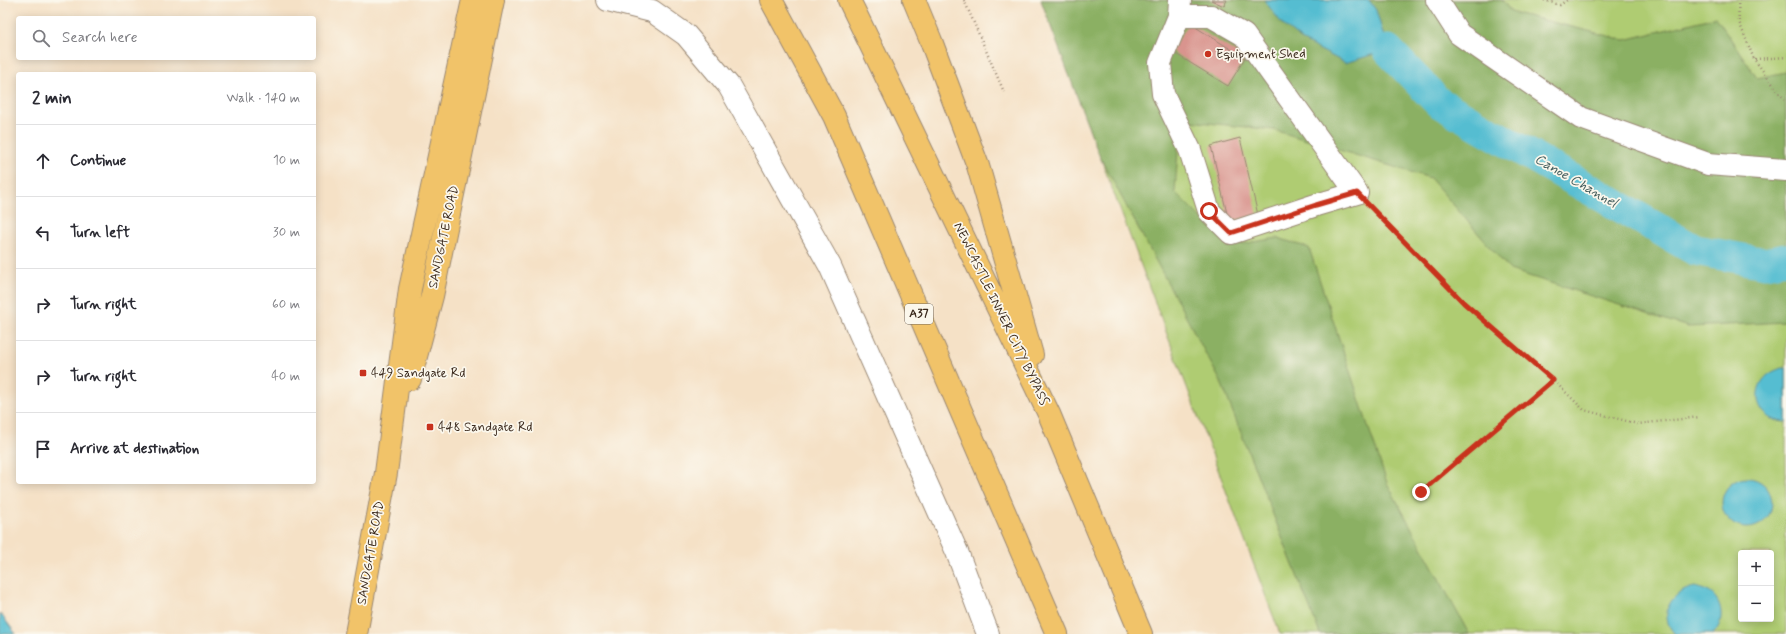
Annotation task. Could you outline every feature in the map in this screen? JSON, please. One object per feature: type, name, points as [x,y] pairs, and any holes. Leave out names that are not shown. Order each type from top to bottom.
[{"type":"main road","name":"SANDGATE ROAD","points":[[356,634],[386,473],[410,290],[473,0]]},
{"type":"main road","name":"SANDGATE ROAD","points":[[386,473],[432,296],[493,0]]},
{"type":"main road","name":"A37","points":[[771,0],[834,116],[1057,634]]},
{"type":"main road","name":"NEWCASTLE INNER CITY BYPASS","points":[[850,0],[1049,414],[1141,634]]},
{"type":"main road","points":[[914,0],[978,166],[1049,414]]},
{"type":"lane","points":[[608,0],[652,10],[686,35],[729,86],[830,266],[957,552],[988,634]]},
{"type":"lane","points":[[1437,0],[1459,34],[1581,118],[1708,164],[1786,170]]},
{"type":"lane","points":[[1180,8],[1210,16],[1244,35],[1357,193],[1231,233],[1209,211],[1190,150],[1163,94],[1160,63],[1180,8]]},
{"type":"path","points":[[964,0],[1004,92]]},
{"type":"path","points":[[1544,0],[1560,5],[1567,0]]},
{"type":"path","points":[[1738,0],[1739,22],[1754,59],[1786,102]]},
{"type":"path","points":[[1754,59],[1786,57]]},
{"type":"path","points":[[1357,193],[1464,303],[1553,380],[1584,410],[1638,424],[1700,417]]},
{"type":"path","points":[[1421,492],[1553,380]]},
{"type":"green space","points":[[1041,0],[1786,0],[1786,634],[1280,634]]},
{"type":"green space","points":[[1041,0],[1502,0],[1511,12],[1625,40],[1716,17],[1757,78],[1786,72],[1786,322],[1688,327],[1510,270],[1430,178],[1274,130],[1180,120],[1175,192],[1229,246],[1278,238],[1309,248],[1387,483],[1469,634],[1320,634],[1221,382],[1099,155]]},
{"type":"water","points":[[1264,0],[1369,0],[1376,10],[1388,50],[1345,63],[1303,41],[1283,25]]},
{"type":"water","points":[[1786,368],[1786,422],[1774,420],[1766,414],[1760,407],[1758,398],[1759,388],[1763,380],[1771,373]]},
{"type":"water","points":[[1742,478],[1752,478],[1765,485],[1772,498],[1772,508],[1765,521],[1752,528],[1742,528],[1733,524],[1726,517],[1722,508],[1722,498],[1726,489],[1733,482]]},
{"type":"water","points":[[1695,587],[1707,591],[1717,599],[1721,611],[1720,623],[1713,634],[1675,634],[1667,619],[1669,605],[1679,593]]},
{"type":"water","points":[[0,613],[16,634],[0,634]]},
{"type":"building","points":[[1211,0],[1227,0],[1224,6]]},
{"type":"building","name":"Equipment Shed","points":[[1189,23],[1245,58],[1228,86],[1171,51]]},
{"type":"building","points":[[1240,138],[1258,215],[1229,222],[1211,146]]},
{"type":"waterway","name":"Canoe Channel","points":[[1388,50],[1438,102],[1695,250],[1765,263],[1786,259]]},
{"type":"place","name":"Equipment Shed","points":[[1208,54]]},
{"type":"place","name":"449 Sandgate Rd","points":[[363,373]]},
{"type":"place","name":"448 Sandgate Rd","points":[[430,427]]},
{"type":"route","points":[[1209,211],[1231,233],[1357,193],[1464,303],[1553,380],[1421,492]]}]
